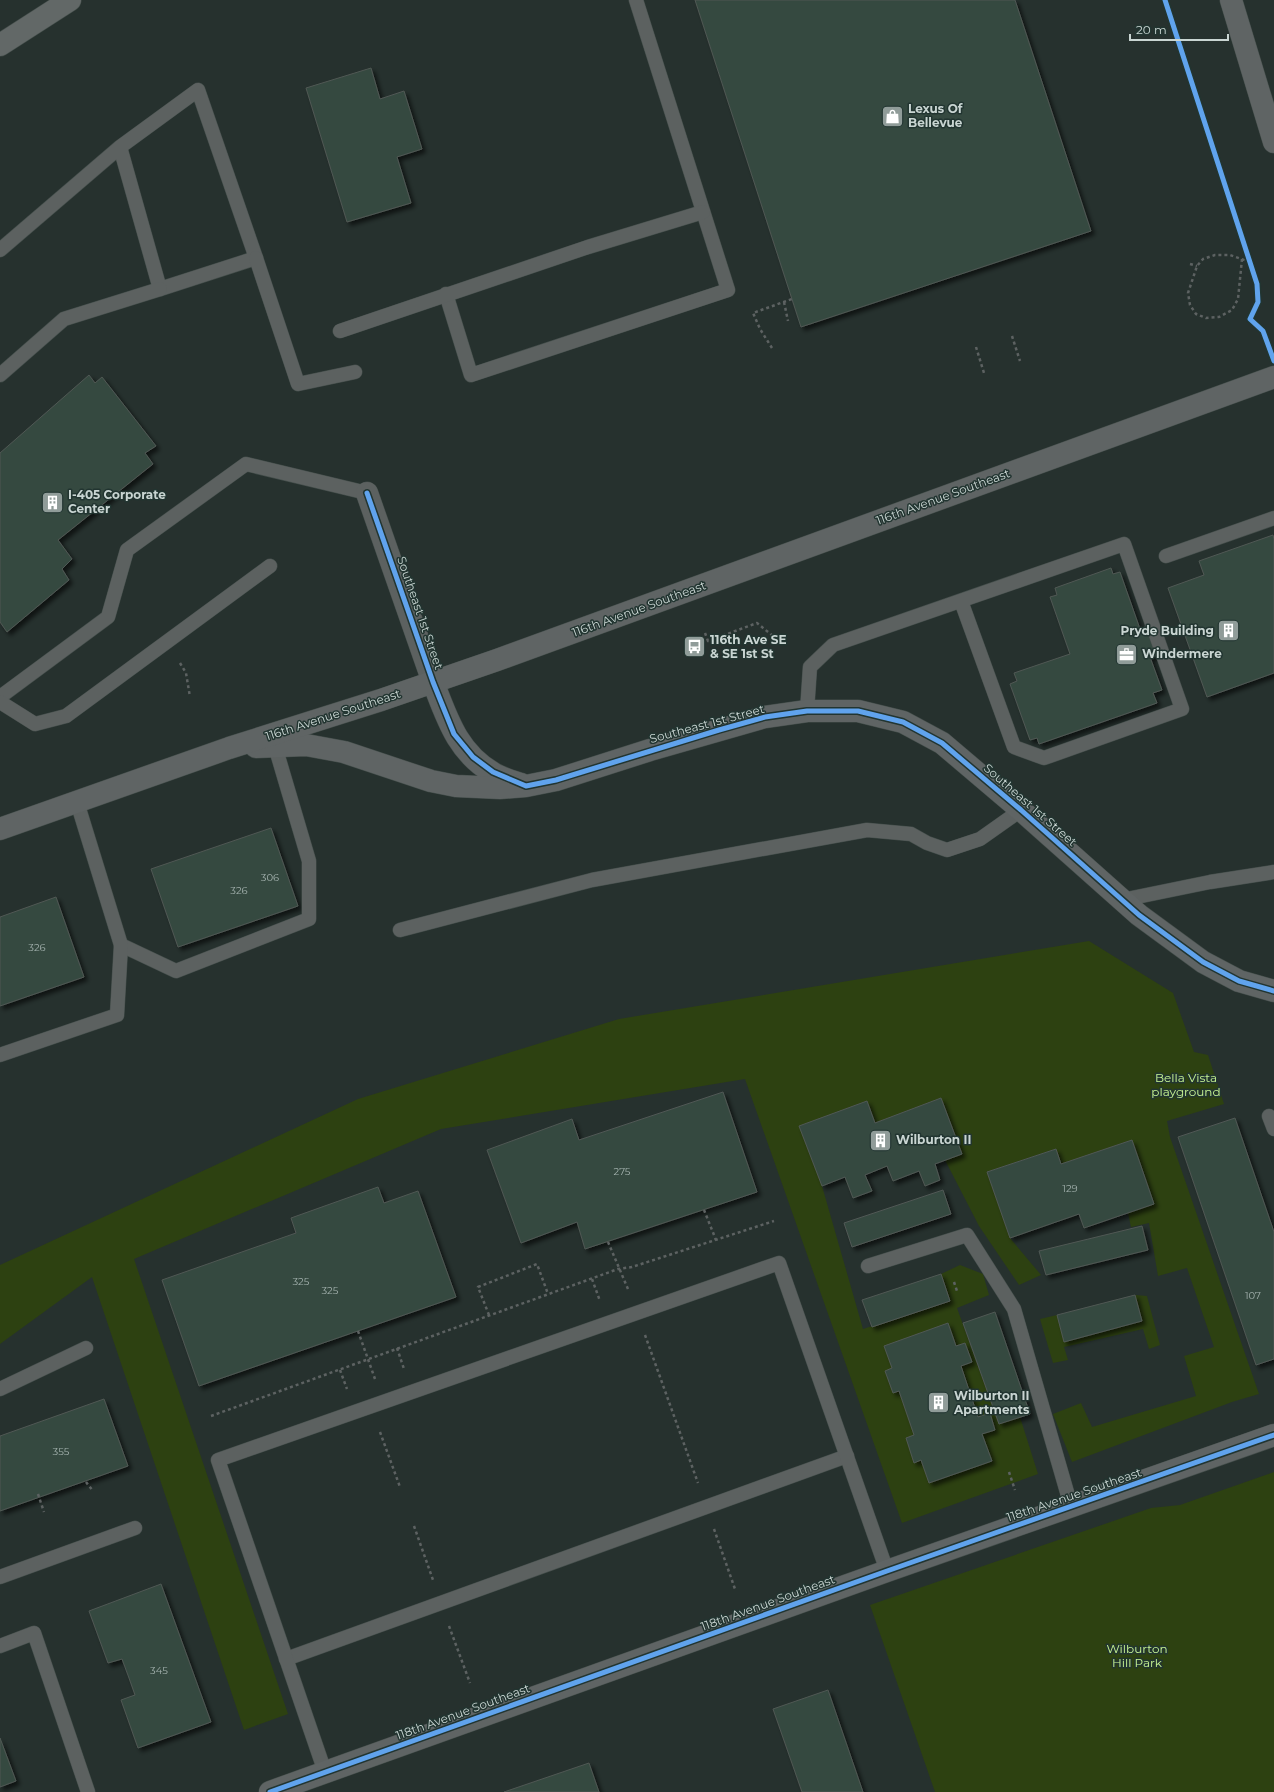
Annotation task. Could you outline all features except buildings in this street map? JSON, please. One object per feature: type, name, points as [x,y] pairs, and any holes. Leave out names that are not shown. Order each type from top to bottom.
[{"type":"highway","points":[[0,45],[70,0]]},
{"type":"street","points":[[1231,0],[1274,142]]},
{"type":"street","name":"116th Avenue Southeast","points":[[0,829],[229,748],[433,682],[1274,377]]},
{"type":"street","name":"Southeast 1st Street","points":[[367,493],[433,682],[454,734],[473,757],[493,772],[526,786],[556,780],[650,750],[757,720],[807,711],[858,711],[903,722],[942,743],[1021,810],[1122,900],[1203,962],[1239,981],[1274,991]]},
{"type":"street","points":[[229,748],[306,745],[344,752],[431,781],[456,786],[500,788],[526,786]]},
{"type":"street","name":"118th Avenue Southeast","points":[[270,1792],[887,1570],[1274,1435]]},
{"type":"lane","points":[[446,294],[471,375],[728,290],[636,0]]},
{"type":"lane","points":[[0,250],[120,147],[198,90],[298,384],[355,372]]},
{"type":"lane","points":[[120,147],[160,289]]},
{"type":"lane","points":[[340,331],[588,247],[703,212]]},
{"type":"lane","points":[[0,375],[64,319],[256,258]]},
{"type":"lane","points":[[0,697],[108,618],[127,550],[246,464],[367,493]]},
{"type":"lane","points":[[1166,556],[1274,518]]},
{"type":"lane","points":[[807,711],[810,667],[833,645],[961,600],[1124,544],[1182,709],[1044,758],[1014,747],[961,600]]},
{"type":"lane","points":[[0,702],[35,724],[66,716],[270,566]]},
{"type":"lane","points":[[122,945],[176,971],[308,919],[309,861],[275,746]]},
{"type":"lane","points":[[0,1055],[117,1015],[122,945],[77,802]]},
{"type":"lane","points":[[400,930],[592,880],[867,830],[911,834],[927,843],[947,850],[980,839],[1021,810]]},
{"type":"lane","points":[[1122,900],[1210,882],[1274,872]]},
{"type":"lane","points":[[1269,1116],[1274,1129]]},
{"type":"lane","points":[[868,1266],[967,1235],[1014,1309],[1071,1506]]},
{"type":"lane","points":[[325,1772],[218,1460],[779,1263],[887,1570]]},
{"type":"lane","points":[[0,1389],[86,1348]]},
{"type":"lane","points":[[286,1659],[847,1456]]},
{"type":"lane","points":[[0,1577],[135,1528]]},
{"type":"lane","points":[[0,1646],[34,1633],[88,1792]]},
{"type":"path","points":[[1242,260],[1238,299],[1232,310],[1219,317],[1206,318],[1196,314],[1190,305],[1188,293],[1197,266],[1203,259],[1215,255],[1230,255],[1250,262]]},
{"type":"path","points":[[1190,264],[1197,266]]},
{"type":"path","points":[[772,348],[760,330],[753,313],[792,299]]},
{"type":"path","points":[[784,302],[788,321]]},
{"type":"path","points":[[1012,336],[1020,361]]},
{"type":"path","points":[[976,347],[984,373]]},
{"type":"path","points":[[705,633],[708,641],[757,623],[773,636]]},
{"type":"path","points":[[178,660],[186,673],[190,697]]},
{"type":"path","points":[[704,1210],[716,1240]]},
{"type":"path","points":[[211,1416],[618,1269],[632,1267],[774,1221]]},
{"type":"path","points":[[608,1242],[618,1269],[638,1313],[735,1589]]},
{"type":"path","points":[[489,1315],[478,1287],[537,1264],[548,1294]]},
{"type":"path","points":[[592,1279],[603,1308]]},
{"type":"path","points":[[954,1282],[957,1291]]},
{"type":"path","points":[[358,1331],[378,1386]]},
{"type":"path","points":[[396,1348],[404,1370]]},
{"type":"path","points":[[340,1370],[347,1390]]},
{"type":"path","points":[[380,1432],[400,1486]]},
{"type":"path","points":[[1009,1472],[1015,1490]]},
{"type":"path","points":[[86,1482],[92,1491]]},
{"type":"path","points":[[38,1494],[44,1512]]},
{"type":"path","points":[[414,1526],[434,1582]]},
{"type":"path","points":[[449,1625],[470,1683]]},
{"type":"green space","name":"Bella Vista playground","points":[[1089,941],[1173,993],[1194,1052],[1208,1055],[1224,1104],[1167,1121],[1170,1137],[1259,1394],[1232,1402],[1072,1462],[1053,1414],[1081,1403],[1092,1427],[1196,1396],[1184,1356],[1214,1347],[1187,1268],[1158,1276],[1149,1223],[1131,1227],[1128,1213],[1154,1204],[1132,1140],[1061,1164],[1056,1149],[987,1172],[1010,1238],[1041,1275],[1019,1285],[979,1226],[945,1160],[962,1154],[941,1098],[875,1123],[867,1101],[800,1126],[822,1186],[863,1329],[950,1301],[941,1274],[960,1265],[983,1274],[989,1295],[957,1308],[999,1424],[1020,1417],[1038,1474],[902,1523],[745,1079],[441,1129],[134,1259],[288,1714],[244,1730],[92,1277],[0,1344],[0,1265],[358,1099],[619,1019]]},
{"type":"green space","points":[[1135,1295],[1147,1296],[1160,1345],[1149,1349],[1143,1329],[1064,1347],[1068,1360],[1053,1363],[1040,1319],[1057,1315],[1065,1342],[1141,1321]]},
{"type":"green space","name":"Wilburton Hill Park","points":[[1274,1472],[1274,1792],[935,1792],[870,1605],[1151,1508],[1180,1505]]},
{"type":"cycle path","points":[[1165,0],[1257,284],[1258,302],[1250,319],[1263,331],[1274,361]]},
{"type":"cycle path","points":[[367,493],[433,682],[454,734],[473,757],[493,772],[526,786],[556,780],[765,717],[807,711],[858,711],[903,722],[942,743],[1021,810],[1139,915],[1203,962],[1239,981],[1274,991]]},
{"type":"cycle path","points":[[270,1792],[887,1571],[1274,1435]]},
{"type":"place","name":"Lexus Of Bellevue","points":[[893,116]]},
{"type":"place","name":"I-405 Corporate Center","points":[[53,502]]},
{"type":"place","name":"Pryde Building","points":[[1229,631]]},
{"type":"place","name":"116th Ave SE & SE 1st St","points":[[695,647]]},
{"type":"place","name":"Windermere","points":[[1126,654]]},
{"type":"place","name":"Wilburton II","points":[[881,1140]]},
{"type":"place","name":"Wilburton II Apartments","points":[[938,1403]]}]
